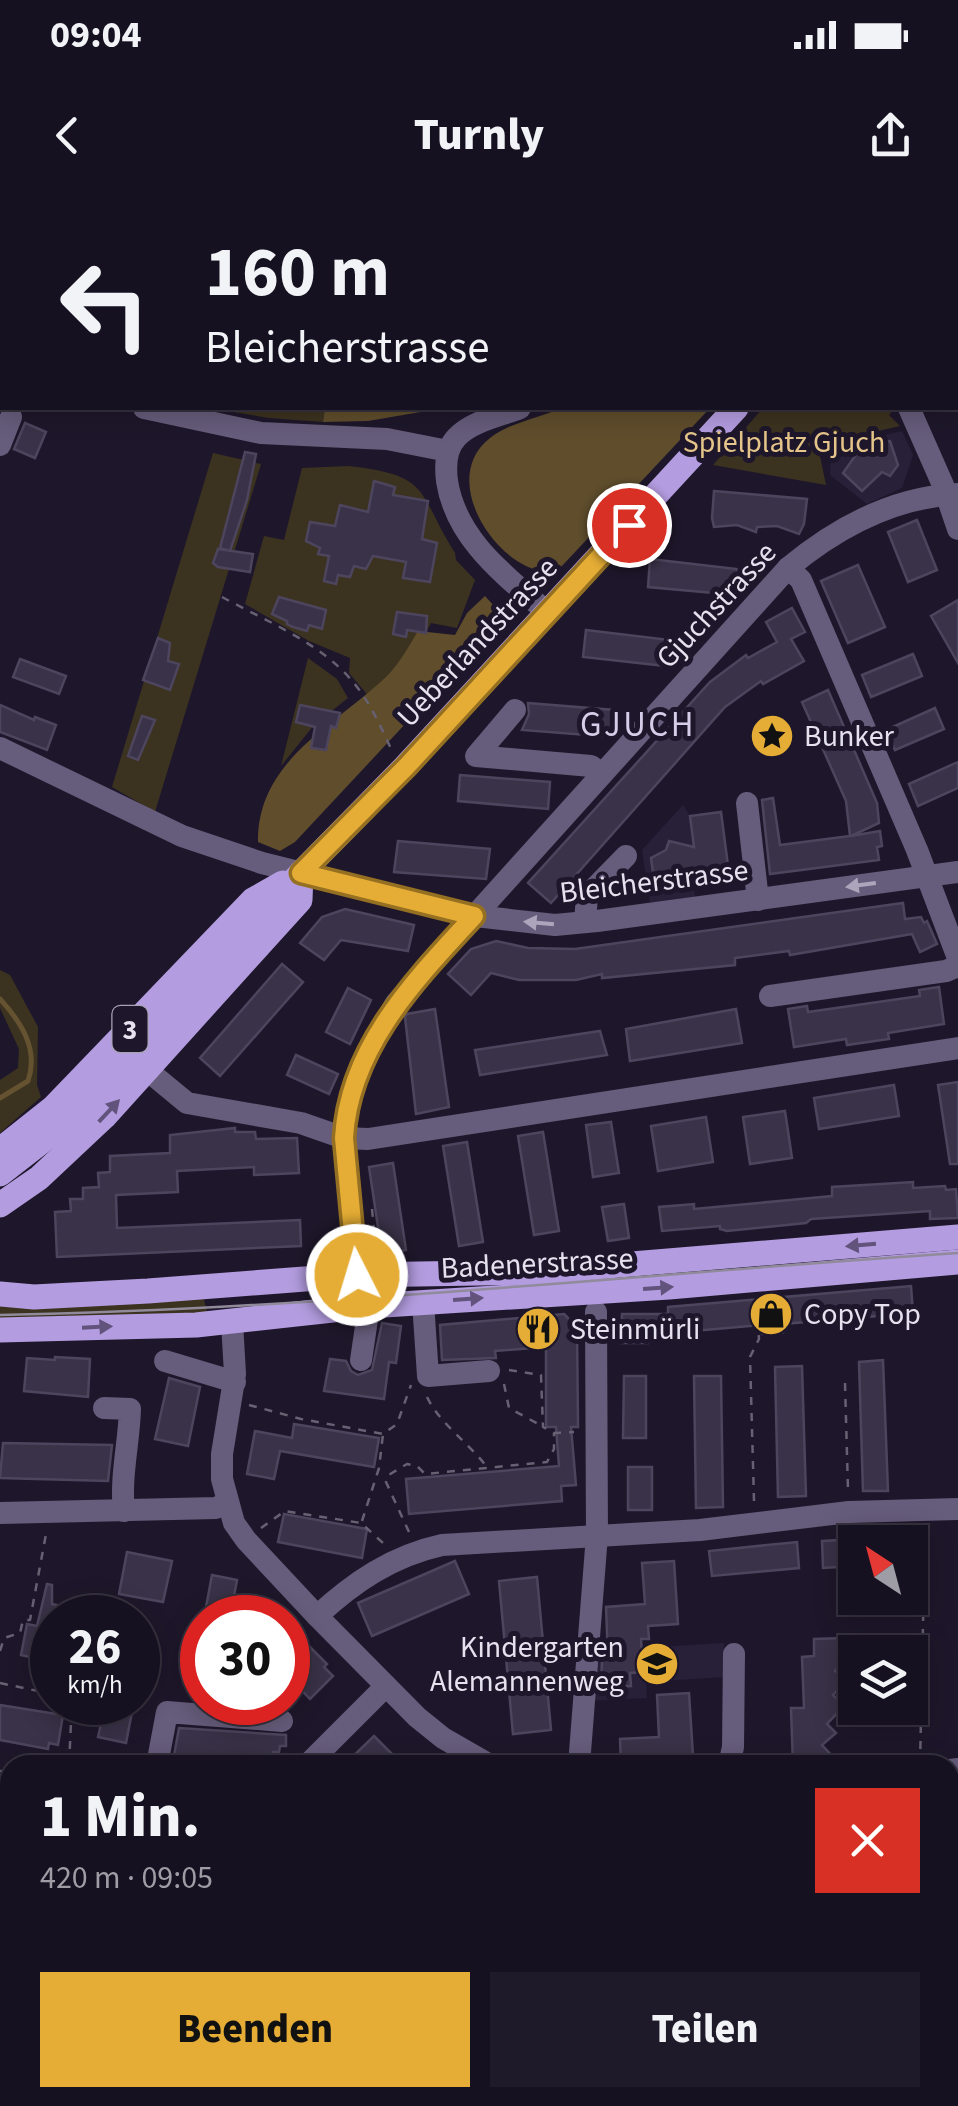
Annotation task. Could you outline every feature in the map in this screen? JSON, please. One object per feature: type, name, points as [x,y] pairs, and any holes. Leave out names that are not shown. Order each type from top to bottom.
[{"type":"main road","name":"Ueberlandstrasse","points":[[0,1174],[63,1125],[115,1074],[301,873],[406,767],[734,410]]},
{"type":"main road","name":"Ueberlandstrasse","points":[[0,1205],[72,1149],[147,1070],[300,900],[301,873]]},
{"type":"main road","name":"Ueberlandstrasse","points":[[0,1150],[54,1107],[253,900],[301,873]]},
{"type":"main road","name":"Badenerstrasse","points":[[0,1294],[34,1296],[357,1275],[535,1272],[958,1237]]},
{"type":"main road","name":"Badenerstrasse","points":[[0,1330],[232,1322],[369,1306],[670,1287],[958,1262]]},
{"type":"main road","points":[[357,1275],[369,1306]]},
{"type":"main road","points":[[228,1285],[232,1322]]},
{"type":"street","points":[[153,410],[261,433],[387,440],[448,451]]},
{"type":"street","points":[[515,410],[464,431],[448,451],[447,483],[462,524],[482,554],[548,613]]},
{"type":"street","points":[[909,410],[952,494],[958,530]]},
{"type":"street","points":[[0,445],[11,417]]},
{"type":"street","name":"Gjuchstrasse","points":[[357,1275],[345,1116],[358,1076],[396,1003],[788,568],[828,537],[873,513],[952,494]]},
{"type":"street","points":[[788,568],[801,580],[958,958]]},
{"type":"street","points":[[514,710],[476,756],[591,766],[602,774]]},
{"type":"street","name":"Bleicherstrasse","points":[[0,748],[182,836],[301,873],[474,916],[555,924],[585,922],[958,872]]},
{"type":"street","points":[[747,803],[758,900]]},
{"type":"street","points":[[585,922],[587,896],[626,856]]},
{"type":"street","points":[[770,996],[946,971],[958,966]]},
{"type":"street","points":[[147,1070],[187,1103],[301,1123],[344,1138],[368,1139],[958,1048]]},
{"type":"street","points":[[423,1302],[423,1376],[489,1371]]},
{"type":"street","points":[[361,1360],[369,1306]]},
{"type":"street","points":[[580,1755],[596,1535],[596,1312]]},
{"type":"street","points":[[232,1322],[234,1392],[222,1454],[222,1479],[226,1503],[246,1540],[386,1686],[443,1738],[473,1755]]},
{"type":"street","points":[[165,1361],[234,1392]]},
{"type":"street","points":[[104,1408],[130,1410],[121,1486],[124,1512]]},
{"type":"street","points":[[0,1513],[216,1508],[226,1503]]},
{"type":"street","points":[[317,1616],[343,1592],[407,1555],[460,1543],[700,1530],[849,1512],[958,1509]]},
{"type":"street","points":[[731,1755],[734,1654]]},
{"type":"street","points":[[317,1755],[386,1686]]},
{"type":"street","points":[[160,1755],[166,1712],[180,1713]]},
{"type":"path","points":[[222,596],[329,658],[354,683],[378,720],[393,754],[406,767]]},
{"type":"path","points":[[755,1523],[750,1357],[759,1339],[758,1326]]},
{"type":"path","points":[[543,1427],[541,1375],[500,1371],[509,1408],[543,1427],[554,1433],[596,1430]]},
{"type":"path","points":[[234,1392],[301,1420],[383,1434],[398,1424],[409,1386],[423,1376],[434,1412],[469,1444],[487,1468]]},
{"type":"path","points":[[845,1383],[849,1512]]},
{"type":"path","points":[[407,1555],[386,1482],[388,1476],[407,1464],[417,1466],[425,1474],[547,1462],[554,1449],[554,1433]]},
{"type":"path","points":[[361,1523],[380,1468],[383,1434]]},
{"type":"path","points":[[920,1755],[924,1508]]},
{"type":"path","points":[[254,1534],[284,1511],[361,1523],[407,1555]]},
{"type":"path","points":[[0,1651],[4,1638],[20,1632],[23,1620],[30,1620],[50,1513]]},
{"type":"path","points":[[0,1682],[30,1689]]},
{"type":"path","points":[[69,1755],[71,1725]]},
{"type":"shaded area","points":[[325,410],[432,410],[368,421],[323,422]]},
{"type":"shaded area","points":[[556,410],[708,410],[561,567],[543,571],[523,565],[504,550],[486,530],[474,507],[469,482],[474,458],[490,438]]},
{"type":"shaded area","points":[[902,431],[913,455],[902,488],[867,504],[830,475],[831,454],[849,443]]},
{"type":"shaded area","points":[[485,596],[494,606],[492,631],[295,842],[280,851],[258,842],[261,813],[285,766],[387,676],[418,631],[455,635],[467,613]]},
{"type":"shaded area","points":[[683,805],[690,816],[699,883],[693,884],[695,897],[650,903],[642,850]]},
{"type":"shaded area","name":"Kindergarten Alemannenweg","points":[[724,1643],[724,1677],[646,1682],[647,1698],[587,1701],[592,1651]]},
{"type":"green space","points":[[222,410],[325,410],[323,422]]},
{"type":"green space","name":"Spielplatz Gjuch","points":[[761,410],[893,410],[889,415],[900,426],[831,442],[820,456],[826,485],[713,465]]},
{"type":"green space","points":[[213,453],[261,464],[155,812],[112,787]]},
{"type":"green space","points":[[349,466],[396,475],[419,490],[456,560],[475,580],[457,628],[431,623],[371,699],[349,673],[350,658],[309,641],[245,604],[264,536],[284,540],[302,468]]},
{"type":"green space","points":[[308,658],[337,679],[348,698],[314,725],[281,766]]},
{"type":"green space","points":[[0,970],[10,975],[38,1027],[37,1085],[41,1097],[0,1133],[0,1080],[18,1068],[19,1049],[0,1008]]},
{"type":"green space","points":[[203,1297],[208,1314],[0,1320],[0,1302]]},
{"type":"building","points":[[25,423],[46,432],[35,458],[14,449]]},
{"type":"building","points":[[890,441],[898,465],[890,476],[882,472],[862,491],[843,473],[865,442]]},
{"type":"building","points":[[245,452],[256,454],[247,500],[230,551],[220,548]]},
{"type":"building","points":[[374,481],[395,487],[393,495],[428,501],[422,539],[437,543],[430,582],[403,578],[406,562],[373,556],[366,569],[354,566],[350,577],[338,575],[336,584],[324,581],[329,556],[318,554],[320,548],[306,541],[310,522],[335,526],[340,505],[368,512]]},
{"type":"building","points":[[714,491],[807,499],[804,524],[799,534],[777,526],[757,527],[756,532],[737,525],[714,527]]},
{"type":"building","points":[[917,520],[937,570],[908,582],[888,532]]},
{"type":"building","points":[[218,549],[253,554],[250,572],[218,567],[213,563]]},
{"type":"building","points":[[650,559],[737,569],[735,595],[648,587]]},
{"type":"building","points":[[858,565],[885,627],[848,643],[821,581]]},
{"type":"building","points":[[279,597],[326,610],[322,629],[309,625],[307,631],[293,627],[272,614]]},
{"type":"building","points":[[958,600],[958,663],[931,616]]},
{"type":"building","points":[[792,608],[805,632],[791,639],[804,661],[763,684],[761,681],[725,707],[551,903],[528,883],[710,682],[746,655],[748,658],[777,642],[766,622]]},
{"type":"building","points":[[397,612],[427,616],[426,633],[407,630],[406,637],[393,634]]},
{"type":"building","points":[[586,630],[678,641],[675,667],[583,657]]},
{"type":"building","points":[[158,638],[170,643],[168,661],[179,664],[170,690],[143,680]]},
{"type":"building","points":[[913,654],[922,676],[871,697],[862,675]]},
{"type":"building","points":[[20,659],[66,676],[59,694],[13,677]]},
{"type":"building","points":[[828,690],[877,803],[879,823],[851,836],[880,831],[879,860],[770,874],[762,800],[773,798],[780,845],[850,836],[846,801],[802,702]]},
{"type":"building","points":[[528,703],[614,710],[612,737],[522,730],[529,714]]},
{"type":"building","points":[[0,705],[56,725],[47,750],[0,732]]},
{"type":"building","points":[[300,705],[340,713],[336,728],[331,726],[326,750],[311,748],[315,727],[296,722]]},
{"type":"building","points":[[935,708],[944,729],[895,750],[886,730]]},
{"type":"building","points":[[142,716],[155,720],[138,760],[128,756]]},
{"type":"building","points":[[958,762],[958,788],[918,806],[909,784]]},
{"type":"building","points":[[460,775],[550,782],[548,809],[458,801]]},
{"type":"building","points":[[721,812],[730,881],[699,885],[696,870],[671,885],[654,880],[651,858],[666,850],[669,841],[694,847],[690,816]]},
{"type":"building","points":[[398,841],[490,849],[486,879],[394,872]]},
{"type":"building","points":[[903,903],[905,919],[921,917],[924,923],[927,921],[937,944],[920,952],[912,934],[790,955],[789,951],[735,958],[735,965],[602,978],[602,974],[576,980],[519,980],[491,973],[471,995],[448,974],[471,949],[496,941],[528,948],[575,949]]},
{"type":"building","points":[[345,909],[414,925],[408,951],[341,940],[324,960],[300,943],[322,917]]},
{"type":"building","points":[[282,964],[303,982],[220,1076],[200,1058]]},
{"type":"building","points":[[939,987],[944,1024],[888,1033],[889,1039],[847,1045],[846,1039],[794,1047],[788,1009],[807,1006],[808,1012],[920,996],[919,990]]},
{"type":"building","points":[[348,988],[371,1000],[350,1044],[326,1032]]},
{"type":"building","points":[[435,1009],[449,1107],[416,1114],[405,1017]]},
{"type":"building","points":[[736,1009],[742,1043],[630,1061],[626,1029]]},
{"type":"building","points":[[600,1031],[607,1055],[480,1075],[475,1050]]},
{"type":"building","points":[[296,1055],[338,1074],[329,1094],[287,1075]]},
{"type":"building","points":[[958,1082],[958,1164],[950,1164],[938,1085]]},
{"type":"building","points":[[894,1085],[899,1116],[819,1129],[814,1098]]},
{"type":"building","points":[[785,1111],[792,1158],[750,1164],[743,1117]]},
{"type":"building","points":[[706,1117],[713,1162],[658,1171],[651,1126]]},
{"type":"building","points":[[611,1122],[619,1173],[593,1177],[586,1125]]},
{"type":"building","points":[[235,1128],[235,1132],[255,1132],[256,1139],[297,1138],[299,1173],[254,1175],[254,1167],[177,1171],[178,1192],[116,1195],[117,1228],[300,1220],[301,1246],[57,1257],[55,1212],[71,1211],[70,1199],[83,1199],[83,1188],[99,1187],[98,1173],[110,1172],[110,1156],[170,1153],[170,1135]]},
{"type":"building","points":[[543,1132],[559,1231],[534,1235],[518,1136]]},
{"type":"building","points":[[467,1142],[483,1242],[459,1246],[443,1146]]},
{"type":"building","points":[[393,1163],[406,1250],[382,1254],[369,1167]]},
{"type":"building","points":[[913,1182],[913,1188],[956,1189],[958,1218],[930,1219],[930,1211],[811,1219],[806,1223],[727,1231],[720,1226],[662,1231],[659,1207],[694,1204],[694,1209],[832,1196],[832,1187]]},
{"type":"building","points":[[624,1204],[629,1238],[608,1241],[602,1207]]},
{"type":"building","points":[[911,1286],[913,1313],[783,1324],[783,1332],[762,1334],[761,1325],[648,1335],[648,1343],[621,1343],[622,1314],[668,1314],[668,1307]]},
{"type":"building","points":[[564,1314],[577,1327],[578,1427],[571,1427],[576,1485],[561,1486],[562,1501],[409,1514],[406,1479],[559,1466],[556,1427],[546,1427],[546,1347],[495,1351],[496,1358],[442,1360],[440,1325]]},
{"type":"building","points":[[382,1323],[401,1326],[396,1363],[389,1362],[384,1399],[324,1391],[330,1359],[346,1361],[358,1375],[372,1370]]},
{"type":"building","points":[[27,1358],[90,1359],[88,1397],[24,1391]]},
{"type":"building","points":[[883,1360],[888,1491],[863,1491],[859,1362]]},
{"type":"building","points":[[802,1366],[806,1496],[778,1497],[775,1367]]},
{"type":"building","points":[[624,1376],[646,1376],[646,1438],[623,1438]]},
{"type":"building","points":[[694,1376],[721,1376],[723,1507],[696,1508]]},
{"type":"building","points":[[169,1378],[200,1387],[188,1446],[155,1439]]},
{"type":"building","points":[[294,1424],[379,1438],[374,1467],[280,1451],[274,1479],[247,1474],[255,1431],[292,1438]]},
{"type":"building","points":[[3,1443],[112,1445],[108,1481],[0,1478]]},
{"type":"building","points":[[628,1467],[652,1467],[652,1510],[628,1510]]},
{"type":"building","points":[[284,1514],[367,1529],[362,1558],[278,1542]]},
{"type":"building","points":[[838,1540],[838,1567],[823,1568],[822,1541]]},
{"type":"building","points":[[797,1542],[799,1568],[712,1576],[709,1551]]},
{"type":"building","points":[[127,1552],[172,1561],[163,1602],[160,1595],[119,1594]]},
{"type":"building","points":[[455,1561],[469,1594],[372,1636],[358,1603]]},
{"type":"building","points":[[674,1561],[678,1624],[648,1626],[649,1639],[641,1639],[643,1672],[630,1673],[631,1686],[601,1688],[602,1659],[608,1658],[606,1607],[645,1604],[642,1563]]},
{"type":"building","points":[[212,1575],[237,1580],[234,1595],[208,1595]]},
{"type":"building","points":[[537,1577],[551,1730],[513,1734],[499,1581]]},
{"type":"building","points":[[47,1584],[52,1585],[52,1595],[44,1595]]},
{"type":"building","points":[[27,1624],[30,1625],[30,1657],[21,1655]]},
{"type":"building","points":[[838,1638],[838,1690],[833,1695],[838,1700],[838,1712],[827,1724],[836,1733],[822,1745],[831,1755],[793,1755],[791,1708],[804,1708],[802,1657],[814,1656],[814,1639]]},
{"type":"building","points":[[310,1647],[327,1664],[324,1667],[333,1676],[310,1699]]},
{"type":"building","points":[[689,1693],[693,1755],[621,1755],[620,1739],[659,1737],[657,1695]]},
{"type":"building","points":[[0,1705],[30,1710],[30,1725],[61,1725],[58,1745],[49,1743],[48,1749],[0,1740]]},
{"type":"building","points":[[101,1725],[130,1725],[126,1743],[98,1737]]},
{"type":"building","points":[[179,1728],[286,1735],[286,1746],[280,1746],[279,1752],[273,1755],[174,1755]]},
{"type":"building","points":[[374,1736],[393,1755],[354,1755]]},
{"type":"waterway","points":[[0,999],[21,1027],[31,1058],[28,1081],[0,1098]]},
{"type":"tram line","points":[[0,1315],[240,1306],[958,1253]]},
{"type":"place","name":"Bunker","points":[[772,736]]},
{"type":"place","name":"Copy Top","points":[[771,1314]]},
{"type":"place","name":"Steinmürli","points":[[538,1329]]},
{"type":"place","name":"Kindergarten Alemannenweg","points":[[657,1664]]},
{"type":"district","name":"GJUCH","points":[[638,724]]},
{"type":"route","points":[[357,1275],[344,1138],[345,1116],[358,1076],[396,1003],[474,916],[301,873],[406,767],[629,525]]}]
